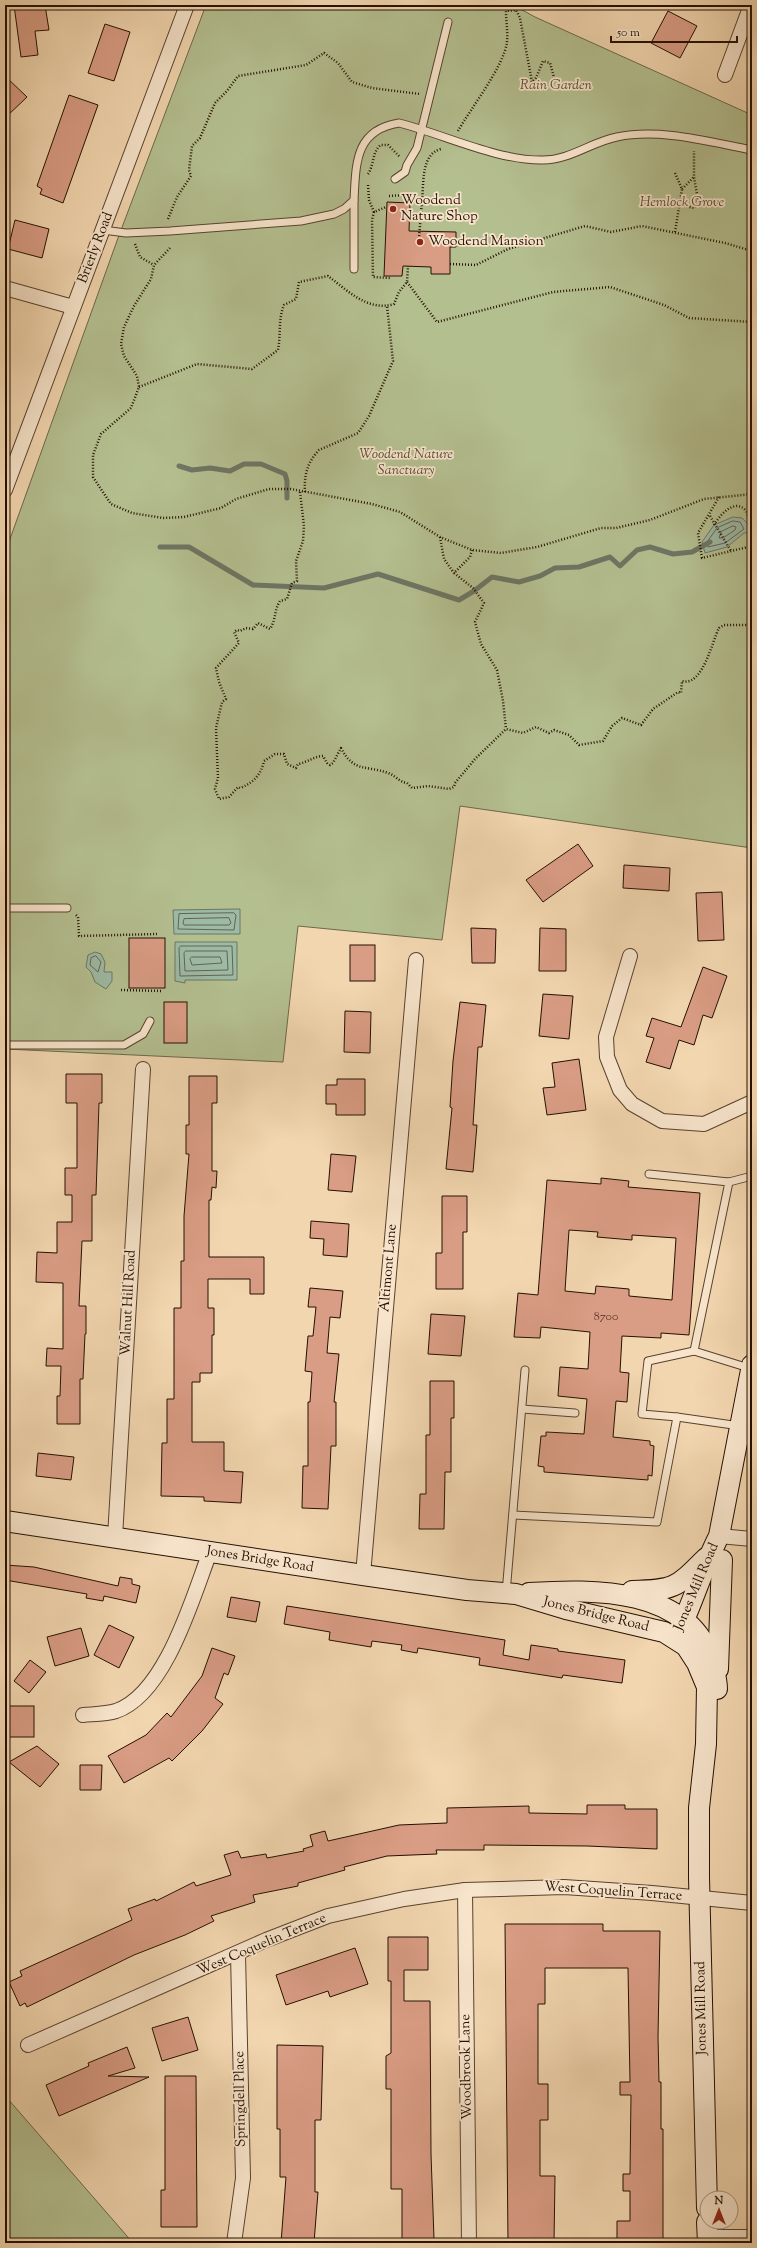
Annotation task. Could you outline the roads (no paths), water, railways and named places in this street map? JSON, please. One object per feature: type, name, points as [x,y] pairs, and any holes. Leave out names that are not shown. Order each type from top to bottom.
[{"type":"main road","name":"Jones Mill Road","points":[[707,2190],[699,1808],[706,1744],[707,1687],[686,1646],[675,1638],[689,1623],[715,1557],[752,1367]]},
{"type":"main road","name":"Jones Bridge Road","points":[[5,1521],[363,1576],[467,1590],[511,1594],[557,1591],[602,1592],[661,1605],[689,1623]]},
{"type":"main road","points":[[602,1592],[665,1590],[679,1584],[715,1557]]},
{"type":"main road","points":[[715,1557],[717,1680]]},
{"type":"main road","name":"Jones Bridge Road","points":[[511,1594],[566,1609],[664,1632],[675,1638]]},
{"type":"main road","name":"Jones Mill Road","points":[[689,1623],[708,1650],[717,1680],[718,1745],[709,1766],[699,1808]]},
{"type":"street","name":"Brierly Road","points":[[5,490],[187,5]]},
{"type":"street","points":[[725,75],[751,5]]},
{"type":"street","points":[[5,288],[73,307]]},
{"type":"street","points":[[630,956],[606,1037],[607,1057],[620,1090],[632,1104],[662,1121],[704,1124],[752,1102]]},
{"type":"street","name":"Altimont Lane","points":[[363,1576],[416,960]]},
{"type":"street","name":"Walnut Hill Road","points":[[115,1537],[143,1069]]},
{"type":"street","points":[[719,1536],[752,1539]]},
{"type":"street","points":[[83,1715],[117,1711],[133,1701],[155,1679],[178,1638],[210,1552]]},
{"type":"street","name":"West Coquelin Terrace","points":[[28,2045],[238,1954],[266,1940],[328,1916],[404,1899],[465,1890],[564,1887],[652,1893],[752,1904]]},
{"type":"street","name":"Woodbrook Lane","points":[[465,1890],[469,2243]]},
{"type":"street","name":"Springdell Place","points":[[234,2243],[243,2178],[238,1954]]},
{"type":"street","points":[[708,2234],[752,2237]]},
{"type":"lane","points":[[395,179],[405,172],[407,165],[417,148],[448,22]]},
{"type":"lane","points":[[354,269],[354,200],[358,153],[369,135],[386,125],[399,123],[513,156],[542,160],[560,158],[617,137],[650,133],[752,150]]},
{"type":"lane","points":[[103,230],[126,233],[170,231],[301,221],[334,214],[344,209],[354,200]]},
{"type":"lane","points":[[5,908],[67,908]]},
{"type":"lane","points":[[5,1045],[124,1044],[143,1034],[150,1021]]},
{"type":"lane","points":[[649,1174],[729,1182],[752,1176]]},
{"type":"lane","points":[[694,1351],[729,1182]]},
{"type":"lane","points":[[740,1426],[642,1414],[648,1361],[694,1351],[752,1367]]},
{"type":"lane","points":[[511,1594],[512,1515],[525,1370]]},
{"type":"lane","points":[[522,1409],[575,1413]]},
{"type":"lane","points":[[512,1515],[657,1522],[676,1417]]},
{"type":"water","points":[[733,517],[742,518],[747,523],[752,522],[752,532],[744,533],[727,547],[705,553],[702,542],[714,525]]},
{"type":"water","points":[[240,909],[240,934],[174,934],[173,910]]},
{"type":"water","points":[[175,942],[237,942],[237,980],[185,980],[185,983],[175,981]]},
{"type":"water","points":[[95,952],[101,954],[105,962],[104,972],[112,972],[112,981],[106,989],[95,982],[91,972],[86,967],[88,955]]},
{"type":"waterway","points":[[179,466],[192,470],[210,468],[230,471],[244,464],[261,464],[285,474],[287,481],[287,498]]},
{"type":"waterway","points":[[160,547],[189,547],[253,585],[324,588],[378,574],[459,600],[492,577],[519,582],[540,576],[555,568],[579,567],[610,557],[620,566],[637,550],[650,547],[673,554],[692,552],[710,542]]},
{"type":"place","name":"Woodend Nature Shop","points":[[393,209]]},
{"type":"place","name":"Woodend Mansion","points":[[420,242]]},
{"type":"park label","name":"Rain Garden","points":[[556,86]]},
{"type":"park label","name":"Hemlock Grove","points":[[682,203]]},
{"type":"park label","name":"Woodend Nature Sanctuary","points":[[406,464]]}]
